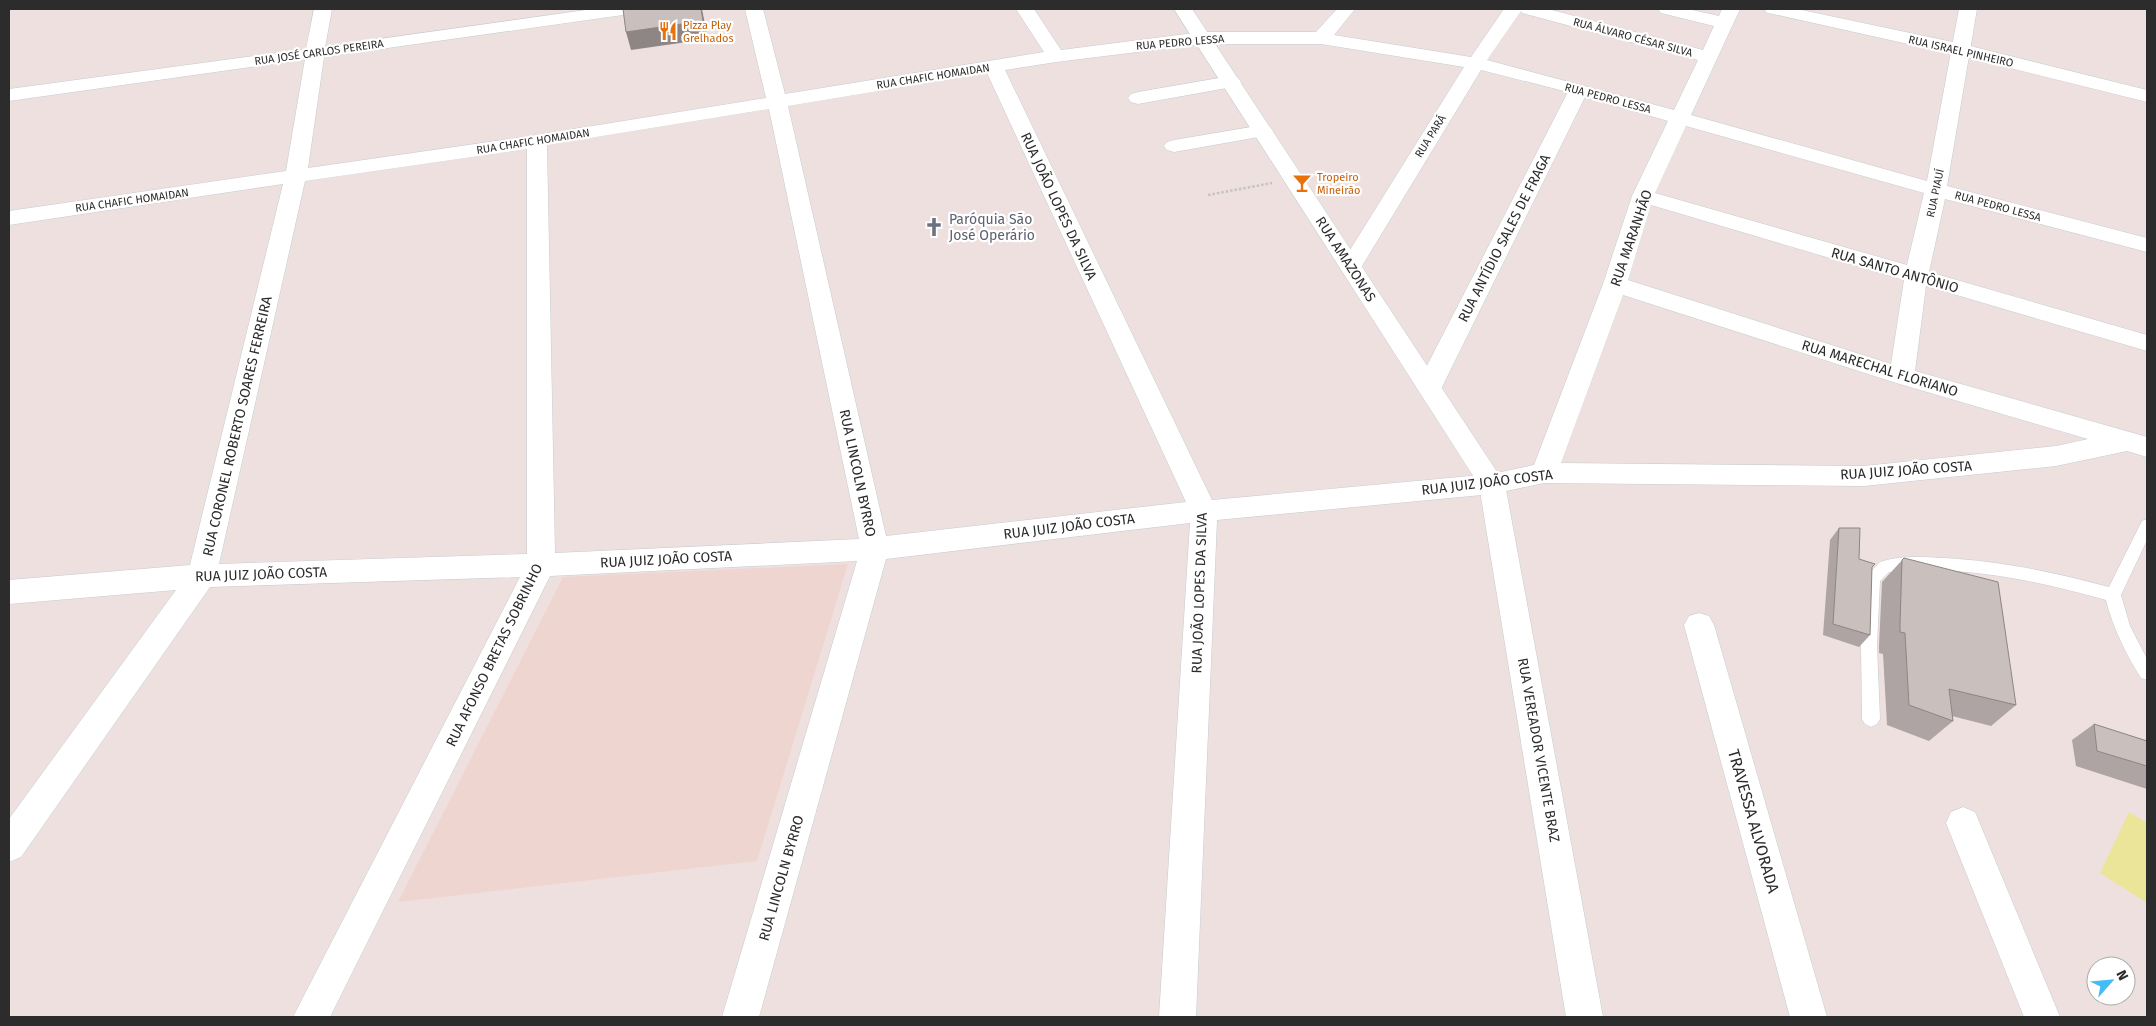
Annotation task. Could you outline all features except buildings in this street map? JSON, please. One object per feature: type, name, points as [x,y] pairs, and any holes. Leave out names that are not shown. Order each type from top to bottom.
[{"type":"street","name":"RUA CORONEL ROBERTO SOARES FERREIRA","points":[[9,846],[202,576],[296,175],[323,9]]},
{"type":"street","name":"RUA JOSÉ CARLOS PEREIRA","points":[[9,95],[630,9]]},
{"type":"street","name":"RUA LINCOLN BYRRO","points":[[741,1017],[875,549],[777,102],[754,9]]},
{"type":"street","points":[[1025,9],[1056,56]]},
{"type":"street","points":[[1321,38],[1346,9]]},
{"type":"street","name":"RUA PARÁ","points":[[1351,266],[1476,63],[1513,9]]},
{"type":"street","name":"RUA ÁLVARO CÉSAR SILVA","points":[[1528,9],[1710,57]]},
{"type":"street","points":[[1667,9],[1727,16]]},
{"type":"street","name":"RUA ISRAEL PINHEIRO","points":[[1773,9],[1962,50],[2147,96]]},
{"type":"street","name":"RUA PIAUÍ","points":[[1902,376],[1916,277],[1936,190],[1968,9]]},
{"type":"street","name":"RUA AMAZONAS","points":[[1187,11],[1202,38],[1492,484]]},
{"type":"street","name":"RUA MARANHÃO","points":[[1544,473],[1615,284],[1643,196],[1710,57],[1727,16]]},
{"type":"street","name":"RUA PEDRO LESSA","points":[[1056,56],[1202,38],[1321,38],[1476,63],[1579,89],[1936,190],[2147,245]]},
{"type":"street","name":"RUA CHAFIC HOMAIDAN","points":[[9,219],[537,140],[1056,56]]},
{"type":"street","name":"RUA JOÃO LOPES DA SILVA","points":[[993,66],[1204,510],[1178,1017]]},
{"type":"street","points":[[1138,98],[1231,82]]},
{"type":"street","name":"RUA ANTÍDIO SALES DE FRAGA","points":[[1429,387],[1579,89]]},
{"type":"street","points":[[1174,146],[1263,131]]},
{"type":"street","name":"RUA AFONSO BRETAS SOBRINHO","points":[[311,1017],[541,565],[537,140]]},
{"type":"street","name":"RUA SANTO ANTÔNIO","points":[[1643,196],[2147,343]]},
{"type":"street","name":"RUA MARECHAL FLORIANO","points":[[1615,284],[1902,376],[2137,444]]},
{"type":"street","name":"RUA JUIZ JOÃO COSTA","points":[[9,592],[202,576],[541,565],[875,549],[1204,510],[1492,484],[1544,473],[1864,476],[2056,456],[2137,444]]},
{"type":"street","name":"RUA VEREADOR VICENTE BRAZ","points":[[1492,484],[1585,1017]]},
{"type":"street","name":"TRAVESSA ALVORADA","points":[[1699,625],[1808,1017]]},
{"type":"street","points":[[1963,823],[2042,1017]]},
{"type":"lane","points":[[2147,526],[2113,595],[2117,614],[2134,653],[2147,673]]},
{"type":"lane","points":[[1871,719],[1869,646],[1872,579],[1885,566],[1918,562],[1988,567],[2054,579],[2113,595]]},
{"type":"path","points":[[1208,195],[1294,179]]},
{"type":"shaded area","points":[[848,564],[757,861],[398,902],[563,577]]},
{"type":"shaded area","points":[[2129,812],[2147,823],[2147,903],[2100,873]]},
{"type":"place","name":"Pizza Play Grelhados","points":[[668,31]]},
{"type":"place","name":"Tropeiro Mineirão","points":[[1302,183]]},
{"type":"place","name":"Paróquia São José Operário","points":[[934,227]]}]
